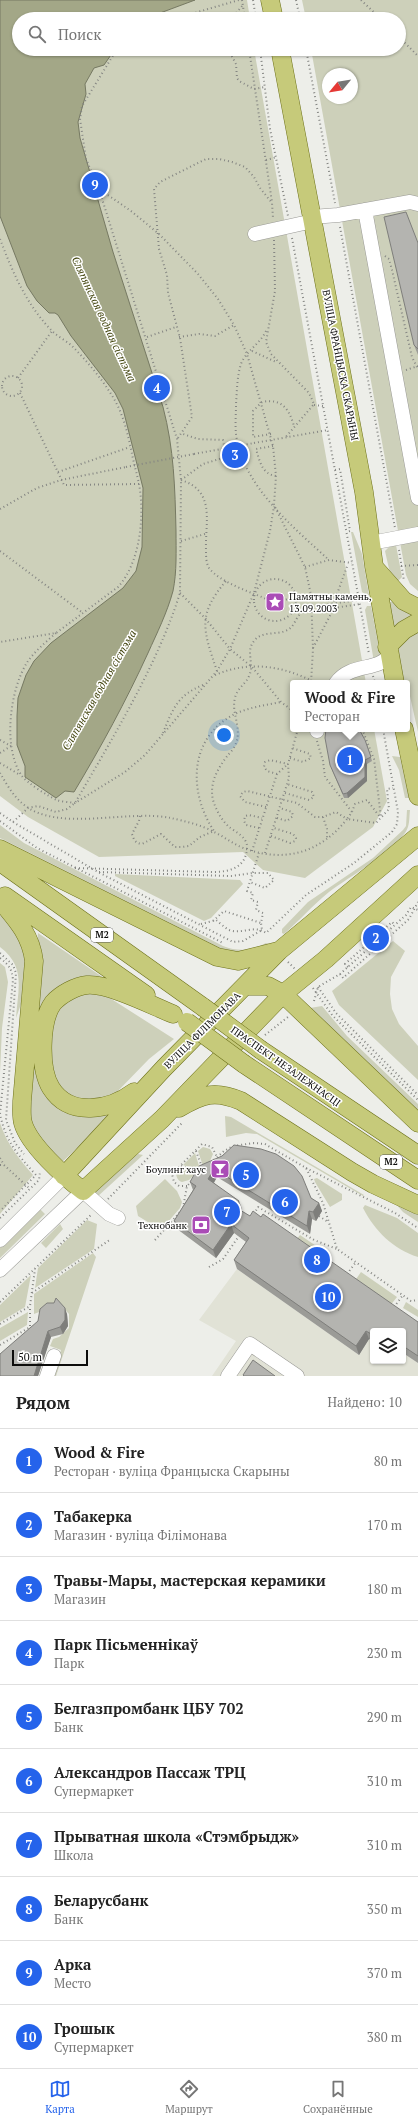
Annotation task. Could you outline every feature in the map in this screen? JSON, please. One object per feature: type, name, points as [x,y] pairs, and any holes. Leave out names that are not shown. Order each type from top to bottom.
[{"type":"main road","points":[[270,0],[273,12]]},
{"type":"main road","name":"ВУЛІЦА ФРАНЦЫСКА СКАРЫНЫ","points":[[281,56],[364,492],[374,566],[381,658],[394,678]]},
{"type":"main road","points":[[374,566],[404,601],[418,608]]},
{"type":"main road","points":[[381,658],[404,630],[418,622]]},
{"type":"main road","points":[[405,732],[418,796]]},
{"type":"main road","name":"ВУЛІЦА ФІЛІМОНАВА","points":[[64,1176],[164,1068],[246,986],[278,951],[418,836]]},
{"type":"main road","points":[[0,849],[217,957],[238,961],[278,951]]},
{"type":"main road","name":"ПРАСПЕКТ НЕЗАЛЕЖНАСЦІ","points":[[0,862],[261,1050],[418,1155]]},
{"type":"main road","points":[[0,900],[24,930],[30,941],[33,956],[33,972],[22,1101],[23,1123],[35,1142],[64,1176],[83,1191],[162,1119],[283,994],[311,983],[416,879]]},
{"type":"main road","name":"ПРАСПЕКТ НЕЗАЛЕЖНАСЦІ","points":[[0,893],[244,1064],[418,1180]]},
{"type":"main road","points":[[164,1068],[117,1103],[90,1109],[73,1106],[56,1095],[47,1078],[42,1058],[45,1023],[48,1012],[60,996],[89,984],[109,988],[180,1018]]},
{"type":"main road","points":[[246,986],[268,986],[283,994],[418,1123]]},
{"type":"main road","points":[[162,1119],[204,1096],[225,1095],[241,1101],[373,1184],[418,1205]]},
{"type":"street","points":[[255,234],[312,219],[410,202],[418,204]]},
{"type":"street","points":[[365,210],[418,498]]},
{"type":"street","points":[[371,543],[418,534]]},
{"type":"street","points":[[339,680],[351,670],[381,658]]},
{"type":"street","name":"ВУЛІЦА ФІЛІМОНАВА","points":[[0,1240],[64,1176]]},
{"type":"street","points":[[0,1270],[83,1191],[109,1214],[118,1218]]},
{"type":"street","points":[[228,1376],[250,1344],[297,1376]]},
{"type":"street","points":[[48,1376],[54,1356]]},
{"type":"path","points":[[198,12],[239,0]]},
{"type":"path","points":[[242,0],[244,12]]},
{"type":"path","points":[[253,0],[255,12]]},
{"type":"path","points":[[296,0],[299,12]]},
{"type":"path","points":[[361,0],[373,12]]},
{"type":"path","points":[[237,12],[243,5]]},
{"type":"path","points":[[406,44],[418,56]]},
{"type":"path","points":[[75,803],[130,709],[174,610],[180,593],[181,480],[177,439],[147,338],[99,189],[86,159],[80,119],[82,106],[113,56]]},
{"type":"path","points":[[232,56],[236,64],[236,78],[254,89],[265,87]]},
{"type":"path","points":[[250,56],[272,203],[274,230],[275,291],[266,342],[271,354],[309,393],[314,404]]},
{"type":"path","points":[[261,56],[270,129],[277,157],[359,600],[381,658],[375,680]]},
{"type":"path","points":[[307,56],[405,581]]},
{"type":"path","points":[[266,160],[277,157]]},
{"type":"path","points":[[177,439],[183,433],[192,417],[185,384],[185,365],[168,293],[167,275],[159,249],[159,234],[154,189],[160,182],[206,159],[219,159],[245,166],[272,203]]},
{"type":"path","points":[[13,822],[28,808],[38,806],[56,812],[67,809],[125,772],[145,755],[214,675],[230,649],[254,593],[270,531],[274,505],[276,476],[271,434],[247,354],[234,325],[218,299],[198,274],[159,234],[131,211],[99,189]]},
{"type":"path","points":[[0,239],[10,267],[32,308],[52,331],[78,352],[111,394],[121,414],[139,484],[139,536],[134,560],[127,576],[118,587],[56,633],[34,653],[22,674],[12,709],[11,746],[21,775]]},
{"type":"path","points":[[381,252],[389,259],[412,357],[418,367],[404,371]]},
{"type":"path","points":[[403,320],[410,319]]},
{"type":"path","points":[[179,337],[199,334],[215,336],[234,325]]},
{"type":"path","points":[[147,338],[176,327]]},
{"type":"path","points":[[268,329],[262,339],[252,351],[247,354],[241,364],[237,386],[236,435],[238,447],[249,473],[262,493],[329,560]]},
{"type":"path","points":[[18,378],[52,331]]},
{"type":"path","points":[[252,351],[280,364]]},
{"type":"path","points":[[20,393],[15,396],[8,395],[1,389],[5,379],[11,376],[18,378],[22,383],[20,393],[64,485],[139,484]]},
{"type":"path","points":[[271,434],[253,437],[253,412],[262,402],[276,401],[284,405],[290,413],[294,426]]},
{"type":"path","points":[[314,404],[323,406]]},
{"type":"path","points":[[285,438],[314,404]]},
{"type":"path","points":[[0,509],[37,488],[61,480],[328,430]]},
{"type":"path","points":[[181,480],[203,464],[226,458],[226,448],[223,440],[198,439],[183,433]]},
{"type":"path","points":[[273,446],[256,449],[265,472],[268,475],[276,476]]},
{"type":"path","points":[[58,472],[130,447]]},
{"type":"path","points":[[336,470],[340,469],[350,531],[347,532]]},
{"type":"path","points":[[181,480],[193,485],[204,497],[207,511],[205,534],[207,562],[210,568],[226,581],[271,601],[275,606],[278,601]]},
{"type":"path","points":[[274,505],[305,568],[311,595],[313,649],[311,680]]},
{"type":"path","points":[[181,541],[205,534]]},
{"type":"path","points":[[0,551],[83,613]]},
{"type":"path","points":[[305,568],[329,560],[347,561],[348,564]]},
{"type":"path","points":[[348,564],[352,563]]},
{"type":"path","points":[[313,649],[334,608],[333,605],[348,564]]},
{"type":"path","points":[[401,566],[418,565]]},
{"type":"path","points":[[274,578],[281,579],[292,586],[296,598],[292,612],[286,618],[272,621],[260,614],[256,608],[254,593],[262,583],[274,578]]},
{"type":"path","points":[[217,671],[211,653],[205,618],[206,611],[211,600],[226,581]]},
{"type":"path","points":[[180,593],[205,618],[230,649],[252,667],[281,702],[290,709]]},
{"type":"path","points":[[271,601],[275,598],[278,601],[311,595]]},
{"type":"path","points":[[75,868],[90,867],[226,872],[240,866],[245,860],[247,850],[244,839],[228,825],[217,812],[213,799],[212,785],[216,774],[236,744],[239,730],[234,699],[239,687],[249,676],[252,667],[250,649],[254,640],[264,634],[285,632],[293,626],[302,611],[359,600]]},
{"type":"path","points":[[334,608],[360,604]]},
{"type":"path","points":[[0,642],[56,633]]},
{"type":"path","points":[[214,675],[238,667],[267,667],[297,673],[308,680]]},
{"type":"path","points":[[162,736],[171,713],[179,700],[190,690],[205,685]]},
{"type":"path","points":[[214,831],[200,804],[196,787],[197,765],[202,750],[211,734],[224,721],[251,708],[281,702]]},
{"type":"path","points":[[265,853],[289,778],[288,764],[297,732]]},
{"type":"path","points":[[317,732],[317,741],[323,761],[325,777],[352,812]]},
{"type":"path","points":[[363,732],[374,759],[381,818]]},
{"type":"path","points":[[201,924],[216,920],[229,930],[239,932],[262,930],[266,933],[306,895],[354,863],[392,832],[398,818],[384,732]]},
{"type":"path","points":[[0,740],[11,746]]},
{"type":"path","points":[[0,753],[11,746]]},
{"type":"path","points":[[290,758],[303,762],[311,758],[310,754],[292,748]]},
{"type":"path","points":[[277,774],[267,771],[264,767],[265,762],[270,760],[288,764]]},
{"type":"path","points":[[0,763],[21,775],[56,800],[75,803]]},
{"type":"path","points":[[252,851],[277,774],[288,764]]},
{"type":"path","points":[[0,773],[20,802],[28,808],[60,820],[140,816],[170,818],[214,831],[224,839],[247,850],[259,853],[284,855],[299,853],[313,848],[327,840],[347,819],[352,812],[354,804],[367,800],[381,818]]},
{"type":"path","points":[[285,793],[309,800],[314,797],[312,792],[287,784]]},
{"type":"path","points":[[266,807],[245,802],[240,796],[243,792],[247,791],[297,803],[315,817],[323,817],[336,812],[347,819],[376,823],[389,809],[387,789],[393,788]]},
{"type":"path","points":[[277,818],[287,821],[293,816],[292,812],[280,808]]},
{"type":"path","points":[[0,813],[98,872],[201,924],[233,942],[242,941],[262,930]]},
{"type":"path","points":[[259,828],[246,825],[244,820],[245,816],[249,815],[262,818]]},
{"type":"path","points":[[140,816],[139,822],[132,834],[137,843],[142,844],[161,834],[175,847],[182,848],[189,846],[200,837],[214,831]]},
{"type":"path","points":[[323,817],[327,829],[327,840]]},
{"type":"path","points":[[0,821],[37,848],[228,946]]},
{"type":"path","points":[[271,836],[290,843],[295,841],[296,838],[293,834],[273,828]]},
{"type":"path","points":[[259,853],[247,891],[253,893],[250,900],[258,902],[256,910],[263,913],[261,923],[262,930]]},
{"type":"path","points":[[98,872],[231,876],[253,873],[268,873],[274,880],[265,888],[250,882]]},
{"type":"path","points":[[340,974],[343,978],[409,919],[418,902]]},
{"type":"path","points":[[311,983],[340,974],[407,914],[411,907],[418,910]]},
{"type":"path","points":[[213,921],[224,911],[261,923]]},
{"type":"path","points":[[278,951],[311,983],[336,1013],[418,1095]]},
{"type":"path","points":[[0,958],[9,965],[13,980],[0,1114],[5,1134],[17,1154],[36,1175],[0,1211]]},
{"type":"path","points":[[311,983],[332,1015],[418,1100]]},
{"type":"path","points":[[311,983],[317,992]]},
{"type":"path","points":[[314,1001],[317,992]]},
{"type":"path","points":[[107,1200],[187,1118]]},
{"type":"path","points":[[155,1240],[183,1209],[187,1186],[217,1157],[233,1146],[254,1143],[265,1144],[306,1168],[395,1213],[418,1228]]},
{"type":"path","points":[[187,1186],[179,1186],[174,1182],[172,1174],[202,1144],[207,1144],[212,1147],[217,1157]]},
{"type":"path","points":[[196,1151],[202,1172]]},
{"type":"path","points":[[0,1158],[4,1165],[29,1188]]},
{"type":"path","points":[[180,1166],[202,1172]]},
{"type":"path","points":[[306,1168],[323,1203],[337,1249]]},
{"type":"path","points":[[0,1218],[32,1186]]},
{"type":"path","points":[[369,1196],[370,1201]]},
{"type":"path","points":[[252,1217],[258,1207],[314,1240],[337,1249],[411,1301],[418,1300]]},
{"type":"path","points":[[0,1302],[96,1210]]},
{"type":"path","points":[[319,1216],[329,1223]]},
{"type":"path","points":[[209,1267],[223,1259],[240,1235]]},
{"type":"path","points":[[32,1293],[110,1239]]},
{"type":"path","points":[[345,1277],[356,1262]]},
{"type":"path","points":[[0,1345],[30,1327],[30,1306],[35,1268]]},
{"type":"path","points":[[392,1310],[403,1295]]},
{"type":"path","points":[[0,1324],[30,1306]]},
{"type":"shaded area","points":[[0,0],[247,0],[249,12],[12,12],[12,56],[255,56],[365,680],[290,680],[290,732],[375,732],[387,801],[373,827],[305,878],[263,870],[243,852],[99,857],[28,817],[0,796]]},
{"type":"shaded area","points":[[302,0],[418,0],[418,591],[410,584],[406,575],[312,56],[406,56],[406,12],[305,12]]},
{"type":"shaded area","points":[[351,532],[353,532],[362,554],[369,595],[362,592]]},
{"type":"shaded area","points":[[396,545],[402,577],[396,583],[389,569],[385,551],[389,547]]},
{"type":"shaded area","points":[[394,601],[417,615],[393,635],[383,604]]},
{"type":"shaded area","points":[[367,606],[371,606],[381,658],[374,662],[365,610]]},
{"type":"shaded area","points":[[418,627],[418,732],[410,696],[410,680],[403,680],[397,658],[400,646]]},
{"type":"shaded area","points":[[392,756],[400,757],[409,798],[405,798],[399,770]]},
{"type":"shaded area","points":[[407,810],[410,810],[408,828],[389,850],[329,892],[284,934],[282,933],[282,929],[308,902],[373,858],[403,830],[406,826]]},
{"type":"shaded area","points":[[0,825],[24,843],[223,946],[245,950],[255,948],[266,943],[272,945],[236,956],[0,838]]},
{"type":"shaded area","points":[[115,874],[240,880],[243,884],[211,918],[204,921],[115,876]]},
{"type":"shaded area","points":[[0,915],[11,923],[26,953],[21,1004],[16,1018],[19,988],[17,970],[14,962],[0,947]]},
{"type":"shaded area","points":[[38,933],[114,985],[90,979],[78,979],[71,981],[56,990],[41,1086],[117,1110],[59,1165],[31,1132],[27,1074]]},
{"type":"shaded area","points":[[393,941],[405,951],[391,977],[390,994],[392,1009],[399,1024],[418,1046],[418,1080],[339,1005],[332,991]]},
{"type":"shaded area","points":[[0,963],[5,967],[8,982],[2,1028],[0,1073]]},
{"type":"shaded area","points":[[102,993],[174,1039],[149,1059],[115,1094],[103,1100],[70,1098],[49,1072],[52,1018],[71,995]]},
{"type":"shaded area","points":[[322,1006],[347,1036],[418,1104],[418,1112],[310,1008]]},
{"type":"shaded area","points":[[225,1116],[231,1117],[364,1195],[363,1196],[257,1134],[246,1133],[226,1137]]},
{"type":"shaded area","points":[[0,1123],[6,1138],[14,1151],[33,1175],[0,1214]]},
{"type":"shaded area","points":[[203,1147],[210,1149],[213,1154],[210,1161],[203,1166],[198,1151]]},
{"type":"shaded area","points":[[195,1153],[200,1169],[198,1170],[183,1165]]},
{"type":"shaded area","points":[[138,1154],[143,1155],[97,1197],[93,1192]]},
{"type":"shaded area","points":[[180,1168],[196,1173],[189,1180],[182,1182],[178,1180],[176,1174]]},
{"type":"shaded area","points":[[317,1178],[342,1194],[342,1200],[330,1207],[315,1182],[314,1179]]},
{"type":"shaded area","points":[[165,1179],[177,1191],[182,1202],[180,1208],[161,1230],[138,1216],[136,1206]]},
{"type":"shaded area","points":[[394,1202],[418,1212],[418,1222],[403,1212]]},
{"type":"shaded area","points":[[365,1205],[397,1218],[418,1233],[418,1257],[409,1254],[393,1244],[379,1232],[363,1208]]},
{"type":"shaded area","points":[[39,1208],[45,1214],[0,1258],[0,1248]]},
{"type":"shaded area","points":[[87,1220],[97,1224],[94,1249],[35,1288],[38,1268]]},
{"type":"shaded area","points":[[60,1224],[63,1229],[46,1248],[41,1243]]},
{"type":"shaded area","points":[[300,1235],[328,1254],[324,1260],[296,1240]]},
{"type":"shaded area","points":[[93,1253],[96,1257],[56,1376],[52,1376],[61,1350],[50,1346],[53,1339],[59,1337],[69,1328],[69,1314],[60,1304],[34,1314],[34,1294]]},
{"type":"shaded area","points":[[237,1269],[359,1355],[370,1340],[370,1364],[406,1364],[406,1355],[418,1363],[418,1376],[212,1376],[236,1341],[199,1320]]},
{"type":"shaded area","points":[[361,1272],[397,1297],[389,1307],[354,1282]]},
{"type":"shaded area","points":[[31,1275],[25,1307],[0,1322],[0,1305]]},
{"type":"shaded area","points":[[406,1302],[418,1310],[418,1317],[403,1308]]},
{"type":"shaded area","points":[[28,1312],[27,1325],[0,1341],[0,1328]]},
{"type":"water","name":"Сляпянская водная сістэма","points":[[0,0],[195,0],[163,12],[12,12],[12,56],[110,56],[104,65],[94,68],[85,84],[86,94],[78,122],[80,138],[113,252],[163,407],[172,453],[175,499],[175,576],[171,599],[165,615],[140,671],[74,792],[65,791],[56,798],[25,777],[25,766],[17,745],[18,698],[26,675],[34,661],[51,643],[123,588],[136,571],[142,547],[143,488],[123,409],[115,393],[71,336],[58,315],[55,313],[49,313],[37,301],[27,286],[0,216]]},
{"type":"building","points":[[406,212],[418,243],[418,349],[414,345],[384,217]]},
{"type":"building","points":[[326,732],[361,732],[365,740],[371,757],[365,760],[365,777],[347,793],[343,794],[330,765],[325,738]]},
{"type":"building","points":[[234,1145],[261,1149],[276,1154],[294,1166],[302,1176],[311,1198],[319,1203],[313,1212],[309,1211],[307,1226],[214,1169],[208,1179],[239,1201],[235,1207],[250,1216],[253,1211],[261,1217],[263,1214],[418,1322],[418,1356],[406,1348],[406,1328],[370,1328],[370,1333],[366,1331],[356,1346],[234,1260],[249,1238],[231,1224],[213,1250],[174,1221],[196,1186],[190,1182],[199,1166],[222,1156]]},
{"type":"building","points":[[56,1298],[65,1308],[65,1320],[60,1327],[48,1331],[34,1376],[0,1376],[0,1354],[38,1321],[40,1309],[47,1303],[54,1303]]},
{"type":"building","points":[[253,1360],[275,1376],[244,1376],[243,1375]]},
{"type":"place","name":"Арка","points":[[95,185]]},
{"type":"place","name":"Парк Пісьменнікаў","points":[[157,388]]},
{"type":"place","name":"Травы-Мары, мастерская керамики","points":[[235,455]]},
{"type":"place","name":"Памятны камень, 13.09.2003","points":[[275,602]]},
{"type":"place","name":"Wood & Fire","points":[[350,760]]},
{"type":"place","name":"Табакерка","points":[[376,938]]},
{"type":"place","name":"Боулинг хаус","points":[[220,1169]]},
{"type":"place","name":"Белгазпромбанк ЦБУ 702","points":[[246,1175]]},
{"type":"place","name":"Александров Пассаж ТРЦ","points":[[285,1202]]},
{"type":"place","name":"Прыватная школа «Стэмбрыдж»","points":[[227,1212]]},
{"type":"place","name":"Технобанк","points":[[201,1225]]},
{"type":"place","name":"Беларусбанк","points":[[317,1260]]},
{"type":"place","name":"Грошык","points":[[328,1297]]}]
